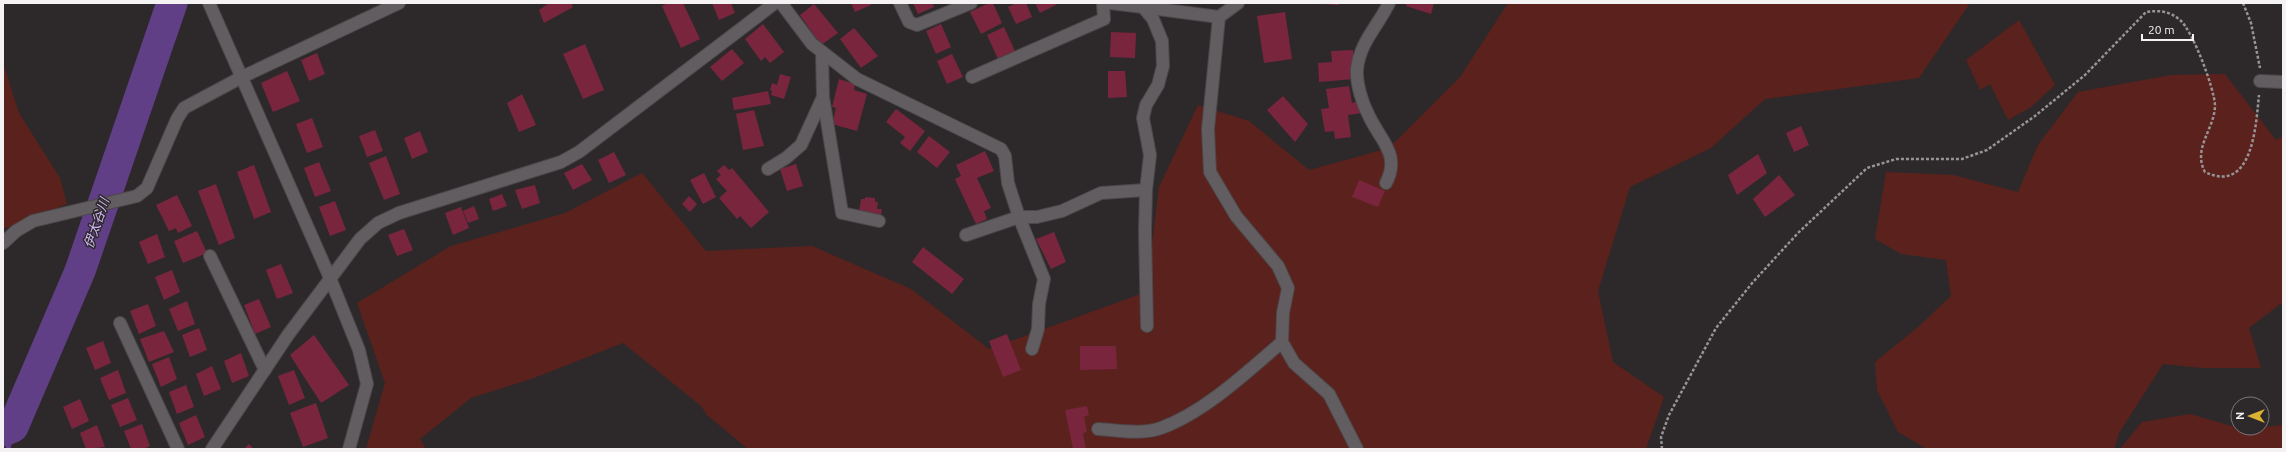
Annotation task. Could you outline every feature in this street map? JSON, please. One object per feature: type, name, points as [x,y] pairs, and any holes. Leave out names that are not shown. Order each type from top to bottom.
[{"type":"street","points":[[209,3],[330,278],[359,350],[367,384],[349,449]]},
{"type":"street","points":[[3,243],[16,231],[33,221],[126,200],[137,196],[147,188],[177,119],[184,108],[242,77],[398,3]]},
{"type":"street","points":[[212,449],[288,335],[360,238],[378,223],[399,213],[561,162],[580,152],[760,12],[775,3]]},
{"type":"street","points":[[781,3],[812,44],[857,79],[1001,149],[1005,156],[1008,183],[1019,217],[1044,280],[1039,304],[1038,329],[1032,349]]},
{"type":"street","points":[[900,3],[909,22],[917,25],[971,3]]},
{"type":"street","points":[[972,77],[1104,19],[1103,3]]},
{"type":"street","points":[[1110,3],[1219,17],[1238,3]]},
{"type":"street","points":[[1386,183],[1390,173],[1389,148],[1369,116],[1360,92],[1357,69],[1363,44],[1389,3]]},
{"type":"street","points":[[1143,7],[1153,19],[1162,41],[1163,66],[1158,85],[1146,105],[1144,118],[1150,155],[1146,190],[1147,326]]},
{"type":"street","points":[[1219,17],[1208,129],[1210,172],[1236,216],[1278,266],[1288,288],[1283,313],[1282,342],[1294,363],[1329,394],[1357,449]]},
{"type":"street","points":[[822,52],[823,97],[842,213],[879,221]]},
{"type":"street","points":[[2260,81],[2283,82]]},
{"type":"street","points":[[768,169],[801,145],[823,97]]},
{"type":"street","points":[[966,235],[1019,217],[1037,217],[1062,211],[1101,193],[1146,190]]},
{"type":"street","points":[[210,256],[265,370]]},
{"type":"street","points":[[120,323],[178,449]]},
{"type":"street","points":[[1098,429],[1140,432],[1161,429],[1220,394],[1282,342]]},
{"type":"path","points":[[1662,449],[1662,437],[1669,415],[1716,328],[1753,282],[1798,233],[1867,168],[1896,159],[1962,159],[1987,150],[2035,116],[2086,75],[2146,12],[2158,10],[2168,13],[2181,20],[2200,55],[2215,104],[2213,119],[2200,151],[2201,164],[2205,172],[2222,177],[2233,175],[2246,161],[2254,138],[2260,81],[2258,53],[2251,23],[2243,3]]},
{"type":"shaded area","points":[[1508,3],[1970,3],[1919,78],[1765,99],[1711,148],[1630,187],[1598,291],[1613,362],[1664,397],[1646,449],[748,449],[707,415],[701,406],[623,343],[534,378],[471,398],[420,439],[426,449],[366,449],[385,383],[357,303],[451,246],[565,213],[642,173],[706,251],[812,246],[911,289],[989,349],[1146,292],[1159,187],[1198,105],[1249,121],[1309,170],[1389,148],[1460,77]]},
{"type":"shaded area","points":[[2019,20],[2055,85],[2031,107],[2008,120],[1990,84],[1980,90],[1966,60]]},
{"type":"shaded area","points":[[3,63],[19,113],[60,178],[67,204],[3,229]]},
{"type":"shaded area","points":[[2225,74],[2276,140],[2283,136],[2283,302],[2249,328],[2261,368],[2202,368],[2163,364],[2119,433],[2114,449],[1927,449],[1898,432],[1877,390],[1875,362],[1917,328],[1951,296],[1946,260],[1901,254],[1875,239],[1886,172],[1953,175],[2018,192],[2038,145],[2078,92],[2171,75]]},
{"type":"shaded area","points":[[2190,414],[2230,426],[2230,436],[2270,436],[2270,426],[2283,425],[2283,449],[2120,449],[2142,422]]},
{"type":"building","points":[[549,3],[571,3],[573,7],[544,23],[539,10]]},
{"type":"building","points":[[668,3],[683,3],[700,39],[681,48],[662,6]]},
{"type":"building","points":[[712,3],[731,3],[735,13],[719,20]]},
{"type":"building","points":[[851,3],[870,3],[871,5],[855,12]]},
{"type":"building","points":[[913,3],[933,3],[934,7],[918,14]]},
{"type":"building","points":[[989,3],[993,3],[1002,23],[981,34],[970,12]]},
{"type":"building","points":[[1016,3],[1026,3],[1032,17],[1016,24],[1008,7]]},
{"type":"building","points":[[1035,3],[1055,3],[1056,5],[1040,13]]},
{"type":"building","points":[[1339,3],[1339,5],[1323,4]]},
{"type":"building","points":[[1407,3],[1434,3],[1431,14],[1406,6]]},
{"type":"building","points":[[814,4],[838,33],[821,45],[800,15]]},
{"type":"building","points":[[1285,12],[1292,59],[1264,63],[1257,16]]},
{"type":"building","points":[[763,24],[784,52],[770,63],[765,57],[761,61],[745,39]]},
{"type":"building","points":[[941,24],[951,47],[936,54],[926,31]]},
{"type":"building","points":[[1004,27],[1015,51],[998,59],[987,35]]},
{"type":"building","points":[[854,28],[878,56],[861,68],[840,39]]},
{"type":"building","points":[[1111,32],[1136,33],[1135,58],[1110,57]]},
{"type":"building","points":[[585,44],[604,90],[583,99],[563,54]]},
{"type":"building","points":[[732,49],[744,63],[722,81],[710,67]]},
{"type":"building","points":[[1353,50],[1355,79],[1319,82],[1318,63],[1332,62],[1331,51]]},
{"type":"building","points":[[317,53],[325,74],[309,81],[301,60]]},
{"type":"building","points":[[952,54],[963,77],[947,84],[937,61]]},
{"type":"building","points":[[287,71],[300,101],[273,112],[261,83]]},
{"type":"building","points":[[1108,71],[1125,71],[1127,97],[1108,98]]},
{"type":"building","points":[[780,74],[791,77],[784,99],[771,95],[772,91],[770,90],[772,83],[777,85]]},
{"type":"building","points":[[839,79],[855,84],[854,90],[867,94],[857,131],[832,124],[836,108],[832,107]]},
{"type":"building","points":[[1349,86],[1352,103],[1360,101],[1362,113],[1348,115],[1351,137],[1335,139],[1334,131],[1325,132],[1321,109],[1329,108],[1326,89]]},
{"type":"building","points":[[768,91],[771,104],[734,110],[732,98]]},
{"type":"building","points":[[522,94],[536,125],[519,132],[507,103]]},
{"type":"building","points":[[1283,96],[1308,124],[1295,142],[1267,110]]},
{"type":"building","points":[[896,109],[925,131],[910,151],[900,143],[905,137],[886,122]]},
{"type":"building","points":[[754,110],[764,146],[743,150],[736,114]]},
{"type":"building","points":[[312,118],[323,147],[307,153],[296,124]]},
{"type":"building","points":[[1801,126],[1809,145],[1794,152],[1786,133]]},
{"type":"building","points":[[375,130],[383,151],[367,157],[359,136]]},
{"type":"building","points":[[420,131],[428,152],[412,159],[404,138]]},
{"type":"building","points":[[929,136],[950,152],[937,168],[917,152]]},
{"type":"building","points":[[985,151],[994,171],[977,178],[991,208],[984,211],[987,219],[976,224],[955,179],[961,176],[956,165]]},
{"type":"building","points":[[614,152],[626,175],[609,183],[598,160]]},
{"type":"building","points":[[1758,154],[1767,173],[1737,195],[1728,175]]},
{"type":"building","points":[[386,156],[400,194],[384,200],[369,163]]},
{"type":"building","points":[[319,162],[331,191],[315,197],[304,168]]},
{"type":"building","points":[[582,164],[592,180],[573,190],[564,173]]},
{"type":"building","points":[[796,164],[803,186],[787,191],[780,169]]},
{"type":"building","points":[[254,165],[271,212],[254,219],[237,172]]},
{"type":"building","points":[[724,165],[729,170],[732,168],[769,212],[751,228],[740,216],[737,219],[719,198],[727,191],[716,179],[721,175],[717,171]]},
{"type":"building","points":[[704,173],[716,197],[703,204],[690,180]]},
{"type":"building","points":[[1779,175],[1795,195],[1765,217],[1753,199]]},
{"type":"building","points":[[1359,180],[1385,191],[1378,207],[1352,197]]},
{"type":"building","points":[[216,184],[235,238],[219,245],[198,191]]},
{"type":"building","points":[[535,185],[540,203],[522,209],[515,190]]},
{"type":"building","points":[[502,194],[507,206],[493,211],[489,199]]},
{"type":"building","points":[[177,195],[192,226],[178,233],[176,228],[169,231],[156,205]]},
{"type":"building","points":[[689,196],[697,204],[690,212],[682,204]]},
{"type":"building","points":[[865,197],[875,198],[875,202],[878,202],[877,209],[882,209],[881,215],[859,212],[861,199],[865,199]]},
{"type":"building","points":[[335,201],[346,230],[330,236],[319,207]]},
{"type":"building","points":[[474,206],[479,219],[468,223],[463,211]]},
{"type":"building","points":[[461,207],[469,228],[453,235],[445,213]]},
{"type":"building","points":[[404,229],[413,250],[397,256],[388,235]]},
{"type":"building","points":[[197,231],[207,253],[183,263],[174,241]]},
{"type":"building","points":[[1054,232],[1066,262],[1051,269],[1036,239]]},
{"type":"building","points":[[157,234],[165,257],[148,264],[139,242]]},
{"type":"building","points":[[923,247],[964,279],[952,294],[912,262]]},
{"type":"building","points":[[281,264],[293,293],[277,299],[266,270]]},
{"type":"building","points":[[172,270],[180,292],[164,300],[155,277]]},
{"type":"building","points":[[259,299],[271,327],[255,334],[244,305]]},
{"type":"building","points":[[187,301],[195,324],[178,331],[169,309]]},
{"type":"building","points":[[148,304],[156,326],[139,334],[130,311]]},
{"type":"building","points":[[199,328],[207,350],[190,357],[182,335]]},
{"type":"building","points":[[164,331],[174,352],[149,362],[140,339]]},
{"type":"building","points":[[1007,334],[1021,370],[1003,377],[989,341]]},
{"type":"building","points":[[314,335],[349,385],[321,403],[290,355]]},
{"type":"building","points":[[103,341],[111,363],[95,370],[86,348]]},
{"type":"building","points":[[1080,346],[1116,346],[1117,369],[1080,370]]},
{"type":"building","points":[[241,353],[249,376],[232,383],[224,361]]},
{"type":"building","points":[[169,357],[177,379],[161,387],[152,364]]},
{"type":"building","points":[[212,366],[221,389],[204,396],[196,374]]},
{"type":"building","points":[[118,370],[126,393],[109,400],[100,378]]},
{"type":"building","points":[[294,370],[305,398],[289,405],[278,376]]},
{"type":"building","points":[[186,385],[194,407],[177,414],[169,392]]},
{"type":"building","points":[[128,398],[137,420],[120,427],[111,405]]},
{"type":"building","points":[[80,399],[89,421],[72,429],[63,407]]},
{"type":"building","points":[[316,403],[328,438],[303,447],[290,413]]},
{"type":"building","points":[[1087,406],[1089,415],[1084,417],[1087,432],[1083,433],[1086,449],[1073,449],[1065,410]]},
{"type":"building","points":[[196,415],[205,437],[188,445],[179,423]]},
{"type":"building","points":[[142,424],[150,446],[144,449],[131,449],[124,431]]},
{"type":"building","points":[[97,425],[105,447],[86,449],[80,433]]},
{"type":"building","points":[[249,444],[254,449],[244,449]]},
{"type":"waterway","name":"伊太谷川","points":[[3,431],[13,427],[80,271],[172,3]]},
{"type":"waterway","points":[[8,449],[13,427]]}]
